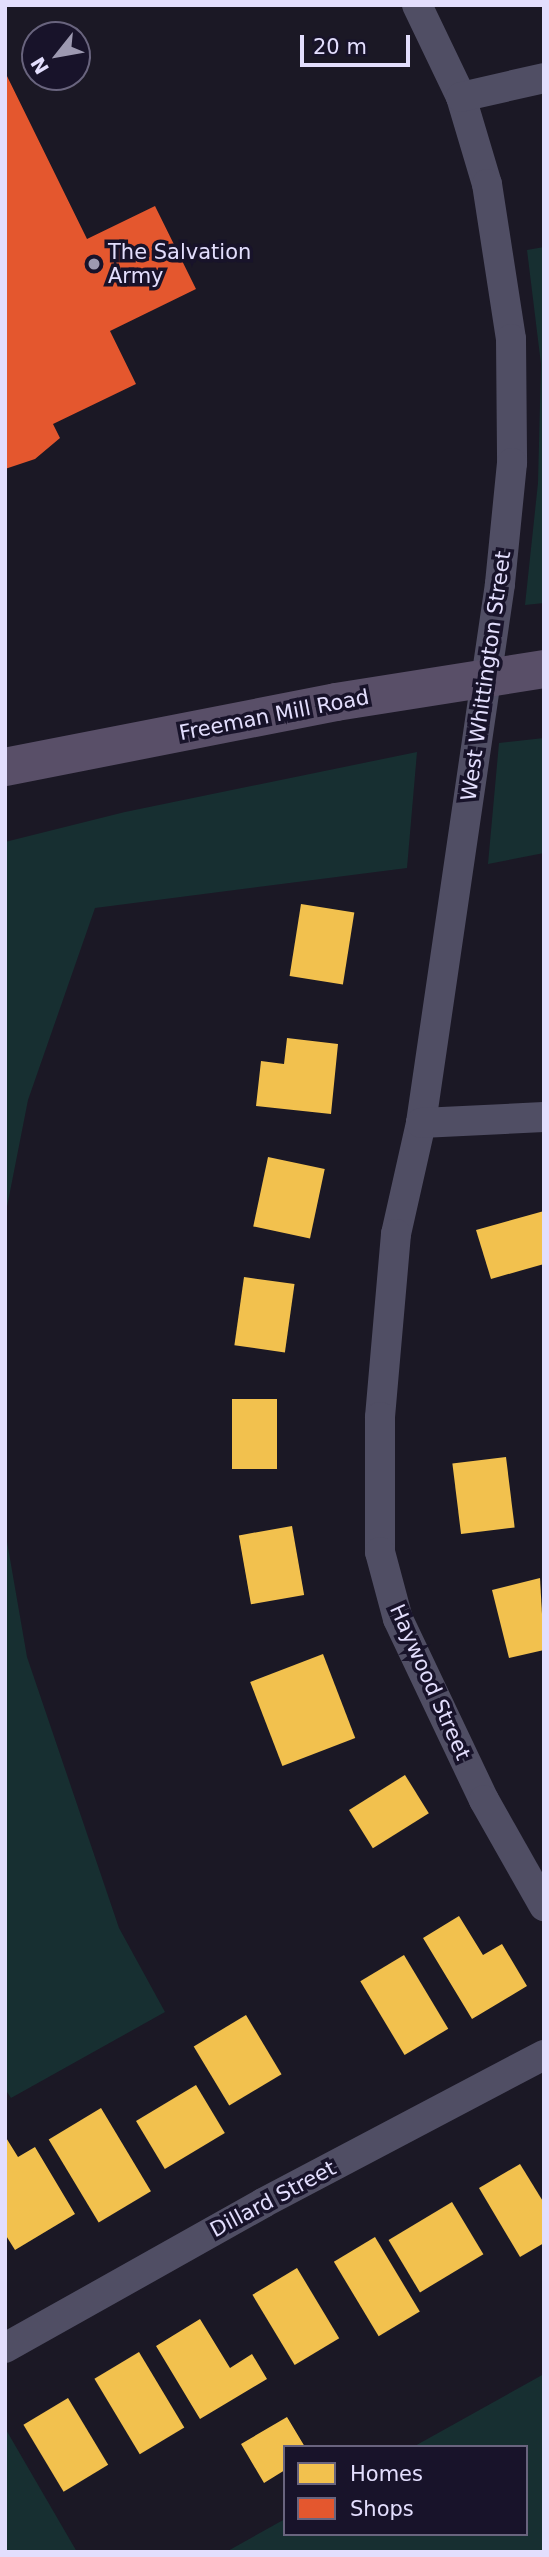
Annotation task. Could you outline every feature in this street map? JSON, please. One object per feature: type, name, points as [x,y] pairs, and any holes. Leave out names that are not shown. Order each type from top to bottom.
[{"type":"main road","name":"Freeman Mill Road","points":[[5,767],[336,702],[544,668]]},
{"type":"street","name":"West Whittington Street","points":[[385,1357],[396,1234],[421,1123],[500,584],[512,463],[511,340],[487,184],[461,97],[417,5]]},
{"type":"street","points":[[461,97],[544,78]]},
{"type":"street","points":[[421,1123],[544,1118]]},
{"type":"street","name":"Haywood Street","points":[[385,1357],[378,1515],[380,1552],[398,1619],[484,1800],[544,1906]]},
{"type":"street","name":"Dillard Street","points":[[5,2348],[263,2203],[544,2055]]},
{"type":"green space","points":[[544,247],[544,603],[525,605],[538,483],[541,364],[527,250]]},
{"type":"green space","points":[[544,738],[544,853],[488,864],[499,743]]},
{"type":"green space","points":[[417,752],[407,868],[95,908],[28,1100],[5,1217],[5,842],[125,812]]},
{"type":"green space","points":[[5,1530],[27,1657],[119,1928],[165,2012],[11,2098],[5,2089]]},
{"type":"green space","points":[[544,2374],[544,2552],[226,2552],[283,2520],[283,2536],[528,2536],[528,2445],[417,2445]]},
{"type":"green space","points":[[5,2428],[77,2552],[5,2552]]},
{"type":"building: Homes","points":[[301,904],[354,912],[343,985],[290,976]]},
{"type":"building: Homes","points":[[287,1038],[338,1044],[331,1114],[256,1106],[261,1061],[284,1064]]},
{"type":"building: Homes","points":[[268,1157],[325,1169],[310,1239],[253,1226]]},
{"type":"building: Homes","points":[[544,1211],[544,1264],[491,1279],[476,1230]]},
{"type":"building: Homes","points":[[244,1277],[295,1284],[285,1352],[234,1345]]},
{"type":"building: Homes","points":[[232,1399],[277,1399],[277,1469],[232,1469]]},
{"type":"building: Homes","points":[[506,1457],[515,1527],[461,1534],[452,1464]]},
{"type":"building: Homes","points":[[292,1526],[304,1595],[251,1604],[239,1535]]},
{"type":"building: Homes","points":[[540,1578],[544,1650],[509,1658],[492,1590]]},
{"type":"building: Homes","points":[[323,1654],[355,1738],[282,1766],[250,1682]]},
{"type":"building: Homes","points":[[405,1775],[429,1813],[373,1848],[349,1810]]},
{"type":"building: Homes","points":[[459,1916],[483,1955],[502,1944],[527,1986],[472,2019],[423,1938]]},
{"type":"building: Homes","points":[[404,1955],[448,2029],[405,2055],[360,1981]]},
{"type":"building: Homes","points":[[246,2015],[282,2074],[229,2106],[194,2046]]},
{"type":"building: Homes","points":[[196,2085],[225,2133],[165,2169],[136,2121]]},
{"type":"building: Homes","points":[[101,2108],[151,2191],[99,2223],[49,2139]]},
{"type":"building: Homes","points":[[5,2136],[18,2157],[35,2147],[75,2214],[15,2250],[5,2234]]},
{"type":"building: Homes","points":[[520,2164],[544,2203],[544,2243],[520,2257],[479,2188]]},
{"type":"building: Homes","points":[[452,2202],[483,2254],[420,2292],[389,2240]]},
{"type":"building: Homes","points":[[375,2237],[420,2312],[379,2336],[334,2262]]},
{"type":"building: Homes","points":[[297,2268],[339,2338],[295,2365],[252,2295]]},
{"type":"building: Homes","points":[[200,2319],[230,2368],[252,2354],[267,2379],[200,2419],[156,2346]]},
{"type":"building: Homes","points":[[139,2352],[184,2427],[140,2454],[94,2379]]},
{"type":"building: Homes","points":[[68,2398],[108,2465],[64,2492],[23,2425]]},
{"type":"building: Homes","points":[[287,2417],[304,2445],[283,2445],[283,2471],[264,2483],[241,2444]]},
{"type":"building: Shops","name":"The Salvation Army","points":[[5,72],[87,239],[155,206],[196,289],[110,331],[136,384],[53,424],[60,438],[35,459],[5,469]]},
{"type":"place","name":"The Salvation Army","points":[[94,264]]}]
